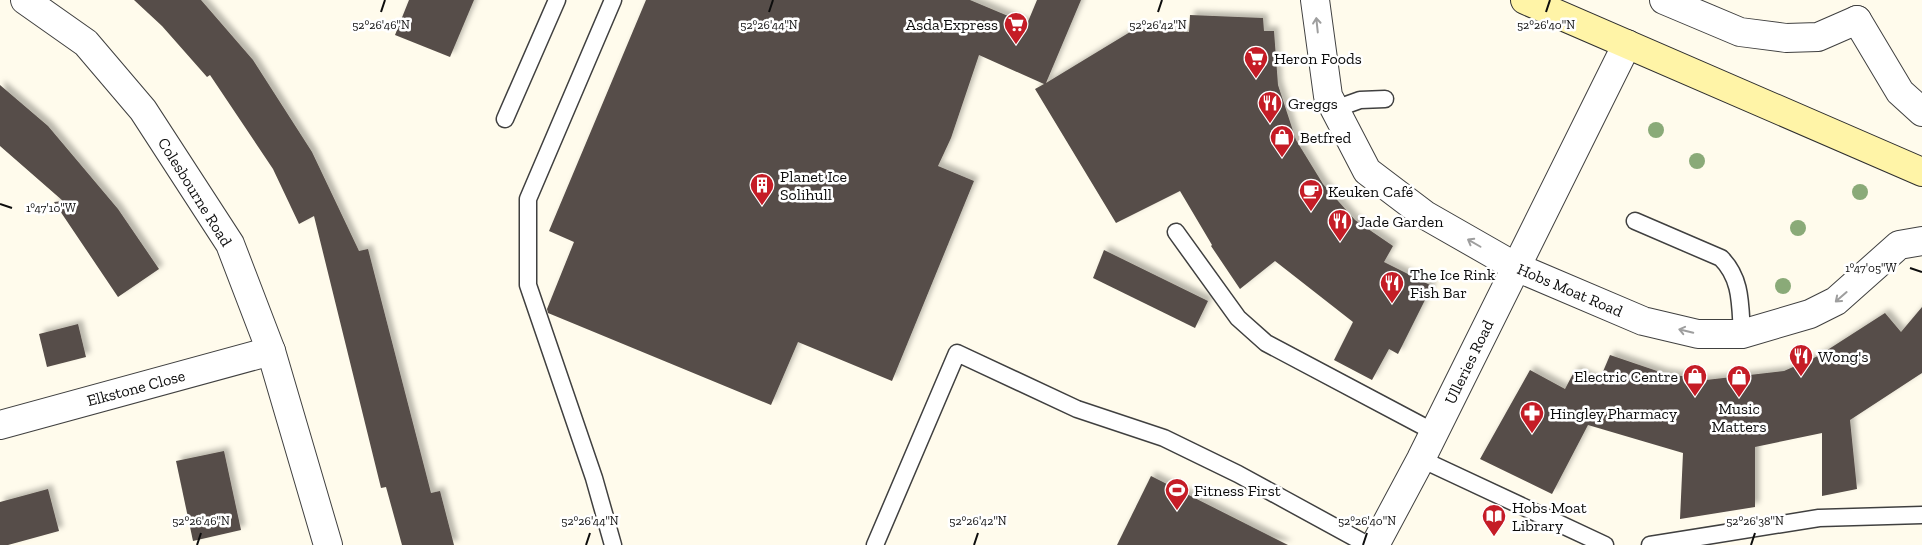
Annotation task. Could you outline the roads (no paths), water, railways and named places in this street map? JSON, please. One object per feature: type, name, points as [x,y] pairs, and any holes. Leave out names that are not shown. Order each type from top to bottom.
[{"type":"main road","points":[[1525,0],[1922,172]]},
{"type":"street","name":"Colesbourne Road","points":[[25,0],[86,43],[148,118],[230,244],[271,351],[328,545]]},
{"type":"street","name":"Hobs Moat Road","points":[[1315,0],[1328,96],[1367,171],[1425,215],[1516,267],[1643,321],[1698,334],[1742,334],[1810,314],[1836,302],[1899,246],[1922,242]]},
{"type":"street","points":[[1664,0],[1740,32],[1786,38],[1818,37],[1863,10],[1900,92],[1922,112]]},
{"type":"street","name":"Ulleries Road","points":[[1375,545],[1421,458],[1627,44]]},
{"type":"street","name":"Elkstone Close","points":[[0,424],[271,351]]},
{"type":"lane","points":[[506,119],[557,0]]},
{"type":"lane","points":[[613,0],[528,200],[528,285],[594,478],[613,545]]},
{"type":"lane","points":[[1335,109],[1360,100],[1385,99]]},
{"type":"lane","points":[[1636,221],[1721,258],[1731,268],[1739,286],[1742,334]]},
{"type":"lane","points":[[1176,232],[1238,318],[1266,343],[1434,432]]},
{"type":"lane","points":[[875,545],[957,353],[1077,409],[1164,438],[1238,474],[1368,545]]},
{"type":"lane","points":[[1421,458],[1605,545]]},
{"type":"lane","points":[[1650,545],[1819,518],[1922,515]]},
{"type":"place","name":"Asda Express","points":[[1016,45]]},
{"type":"place","name":"Heron Foods","points":[[1256,79]]},
{"type":"place","name":"Greggs","points":[[1270,124]]},
{"type":"place","name":"Betfred","points":[[1282,158]]},
{"type":"place","name":"Planet Ice Solihull","points":[[762,206]]},
{"type":"place","name":"Keuken Café","points":[[1311,212]]},
{"type":"place","name":"Jade Garden","points":[[1340,242]]},
{"type":"place","name":"The Ice Rink Fish Bar","points":[[1392,304]]},
{"type":"place","name":"Wong's","points":[[1801,377]]},
{"type":"place","name":"Electric Centre","points":[[1695,397]]},
{"type":"place","name":"Music Matters","points":[[1739,398]]},
{"type":"place","name":"Hingley Pharmacy","points":[[1532,434]]},
{"type":"place","name":"Fitness First","points":[[1177,511]]},
{"type":"place","name":"Hobs Moat Library","points":[[1494,537]]}]
